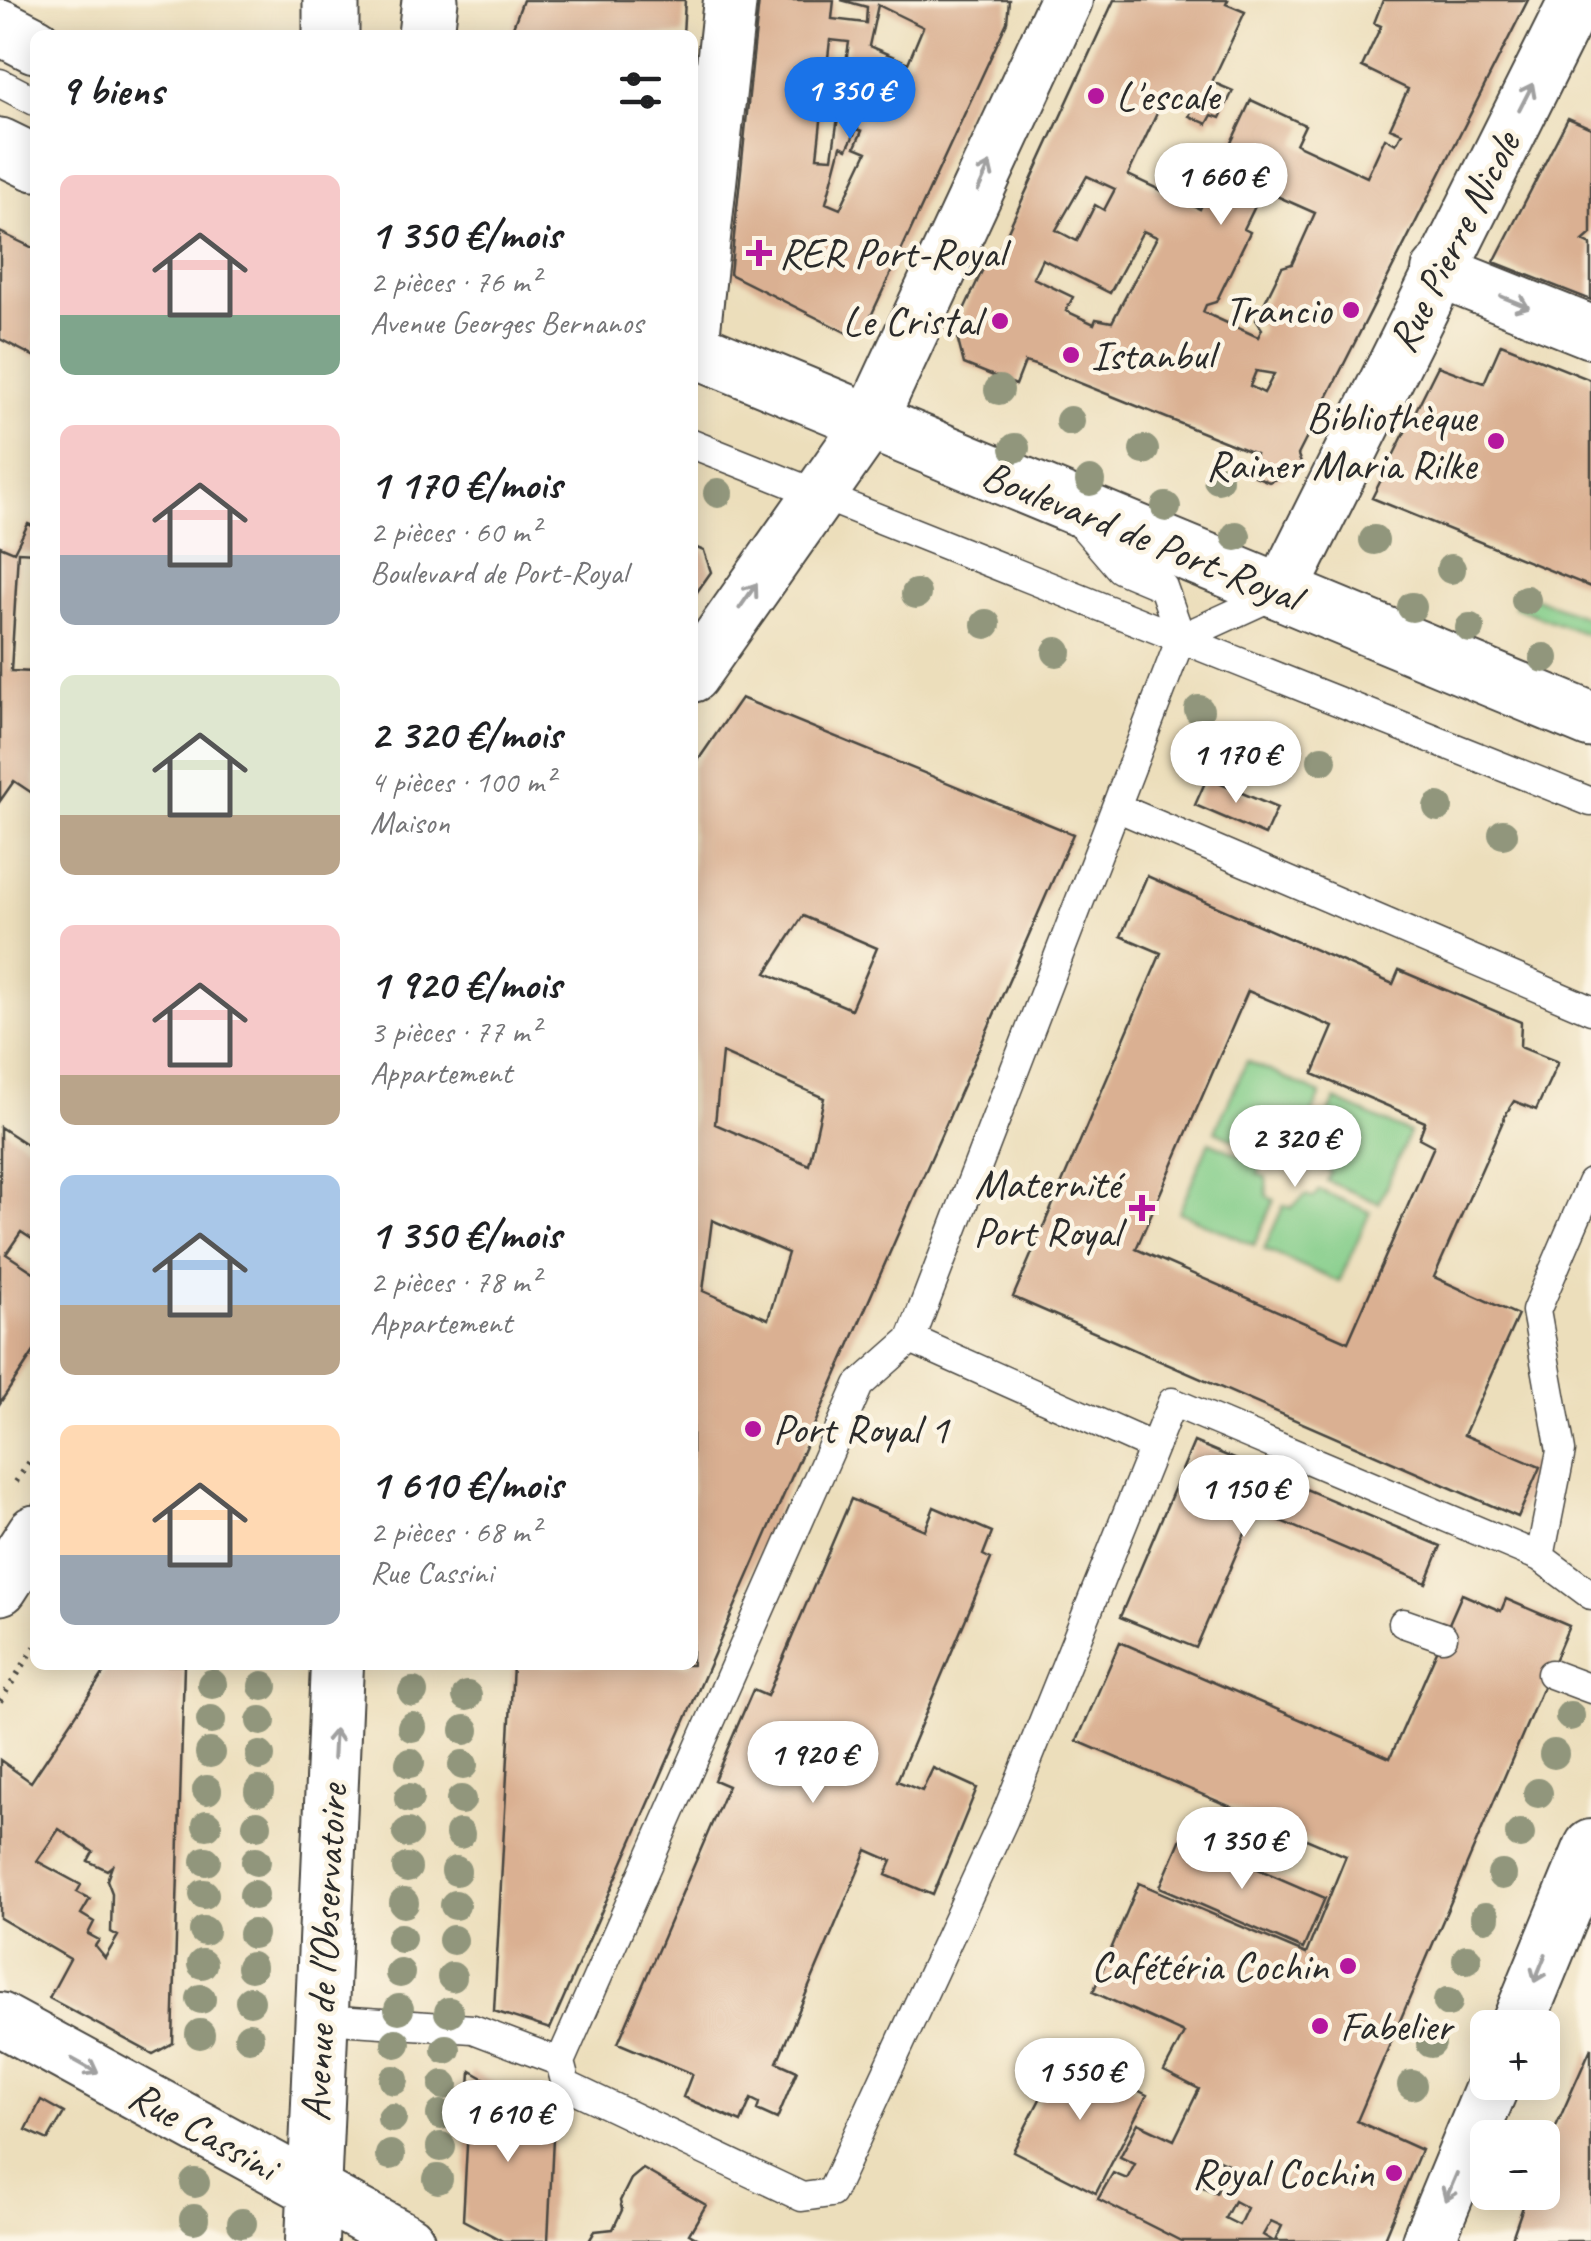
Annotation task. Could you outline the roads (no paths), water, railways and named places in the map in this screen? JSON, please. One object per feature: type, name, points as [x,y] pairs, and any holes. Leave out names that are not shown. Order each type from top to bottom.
[{"type":"main road","points":[[331,0],[331,30]]},
{"type":"main road","points":[[427,30],[430,0]]},
{"type":"main road","points":[[0,27],[30,42]]},
{"type":"main road","points":[[0,146],[30,161]]},
{"type":"main road","name":"Boulevard de Port-Royal","points":[[698,351],[1591,720]]},
{"type":"main road","points":[[0,1587],[30,1541]]},
{"type":"street","points":[[698,293],[730,0]]},
{"type":"street","points":[[698,668],[869,424],[1066,0]]},
{"type":"street","name":"Rue Pierre Nicole","points":[[1280,592],[1576,0]]},
{"type":"street","points":[[1438,271],[1591,332]]},
{"type":"street","name":"Avenue de l'Observatoire","points":[[313,2216],[337,1670]]},
{"type":"street","points":[[1526,2010],[1575,1923],[1591,1846]]},
{"type":"street","name":"Rue Cassini","points":[[0,2019],[313,2216],[408,2241]]},
{"type":"street","points":[[1428,2241],[1487,2100]]},
{"type":"lane","points":[[0,84],[30,99]]},
{"type":"lane","name":"Boulevard de Port-Royal","points":[[698,446],[1591,802]]},
{"type":"lane","points":[[1062,503],[1120,569],[1163,587],[1180,638],[912,1339],[859,1384],[560,2062],[566,2084],[802,2198],[831,2193],[1004,1820],[1172,1402],[1540,1557],[1591,1595]]},
{"type":"lane","points":[[1180,638],[1280,592]]},
{"type":"lane","points":[[1116,807],[1591,1010]]},
{"type":"lane","points":[[1540,1557],[1560,1451],[1536,1311],[1591,1183]]},
{"type":"lane","points":[[912,1339],[1153,1447]]},
{"type":"lane","points":[[1403,1622],[1443,1636]]},
{"type":"lane","points":[[1551,1674],[1591,1689]]},
{"type":"lane","points":[[322,2019],[473,2028],[560,2062]]},
{"type":"place","name":"L'escale","points":[[1096,96]]},
{"type":"place","name":"RER Port-Royal","points":[[759,253]]},
{"type":"place","name":"Trancio","points":[[1351,310]]},
{"type":"place","name":"Le Cristal","points":[[1000,321]]},
{"type":"place","name":"Istanbul","points":[[1071,355]]},
{"type":"place","name":"Bibliothèque Rainer Maria Rilke","points":[[1496,441]]},
{"type":"place","name":"Maternité Port Royal","points":[[1142,1208]]},
{"type":"place","name":"Port Royal 1","points":[[753,1429]]},
{"type":"place","name":"Cafétéria Cochin","points":[[1348,1966]]},
{"type":"place","name":"Fabelier","points":[[1320,2026]]},
{"type":"place","name":"Royal Cochin","points":[[1394,2173]]}]
